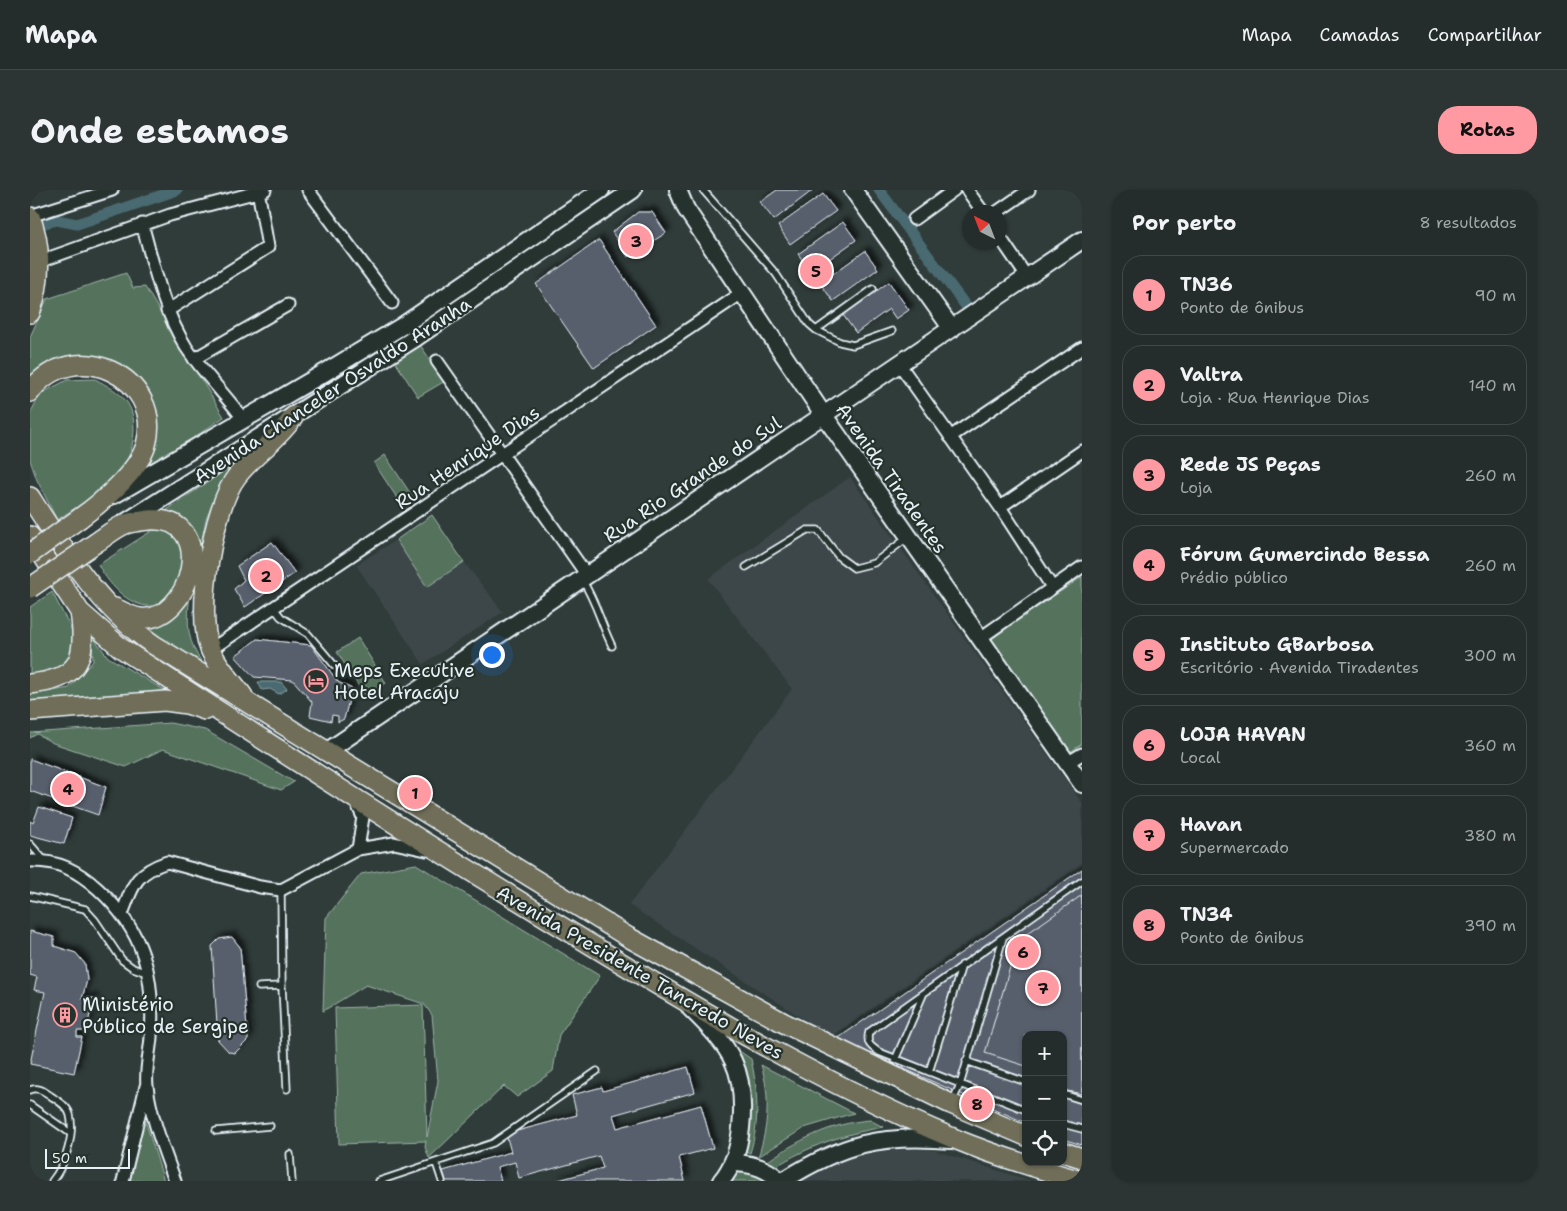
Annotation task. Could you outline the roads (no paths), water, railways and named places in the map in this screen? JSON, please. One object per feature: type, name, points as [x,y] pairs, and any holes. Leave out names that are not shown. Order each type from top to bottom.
[{"type":"main road","points":[[30,313],[36,296],[38,262],[32,223]]},
{"type":"main road","points":[[30,392],[51,371],[72,364],[90,364],[110,369],[122,377],[138,394],[144,407],[148,425],[146,445],[138,461],[103,501]]},
{"type":"main road","points":[[248,703],[210,650],[203,612],[205,586],[222,502],[236,477],[255,456],[286,429],[294,416]]},
{"type":"main road","points":[[30,481],[32,500]]},
{"type":"main road","name":"Avenida Presidente Tancredo Neves","points":[[32,500],[105,604],[138,634],[628,937],[784,1023],[951,1104],[1022,1134]]},
{"type":"main road","name":"Avenida Chanceler Osvaldo Aranha","points":[[30,554],[103,501]]},
{"type":"main road","points":[[105,604],[140,618],[150,618],[162,613],[173,603],[184,590],[190,574],[191,545],[177,526],[168,521],[155,520],[122,525]]},
{"type":"main road","name":"Avenida Chanceler Osvaldo Aranha","points":[[30,588],[122,525]]},
{"type":"main road","points":[[30,536],[80,612],[121,648],[223,715]]},
{"type":"main road","points":[[30,684],[59,679],[70,671],[81,657],[83,634],[80,612]]},
{"type":"main road","points":[[30,711],[165,701],[187,704],[223,715]]},
{"type":"main road","name":"Avenida Presidente Tancredo Neves","points":[[223,715],[353,796],[442,855],[681,1000],[874,1103],[958,1140],[1029,1166],[1081,1181]]},
{"type":"main road","points":[[1067,1153],[1082,1158]]},
{"type":"street","points":[[32,223],[112,190]]},
{"type":"street","points":[[38,262],[142,224],[260,190],[268,247],[167,311]]},
{"type":"street","points":[[308,190],[392,303]]},
{"type":"street","name":"Avenida Chanceler Osvaldo Aranha","points":[[103,501],[402,326],[601,190]]},
{"type":"street","name":"Avenida Chanceler Osvaldo Aranha","points":[[122,525],[417,337],[633,190]]},
{"type":"street","name":"Avenida Tiradentes","points":[[678,190],[686,209],[823,414],[1082,784]]},
{"type":"street","points":[[853,190],[952,328]]},
{"type":"street","points":[[914,219],[954,190]]},
{"type":"street","points":[[967,190],[978,205]]},
{"type":"street","points":[[1007,205],[1029,190]]},
{"type":"street","points":[[142,224],[167,311],[194,359],[244,420]]},
{"type":"street","name":"Rua Rio Grande do Sul","points":[[326,752],[583,576],[823,414],[900,365],[1082,240]]},
{"type":"street","points":[[1007,246],[1028,277]]},
{"type":"street","name":"Rua Henrique Dias","points":[[210,650],[742,293]]},
{"type":"street","points":[[194,359],[288,305]]},
{"type":"street","points":[[950,437],[1082,348]]},
{"type":"street","points":[[437,361],[503,454],[583,576]]},
{"type":"street","points":[[900,365],[1000,507],[1052,587]]},
{"type":"street","points":[[1000,507],[1082,451]]},
{"type":"street","points":[[979,639],[1082,567]]},
{"type":"street","points":[[1067,763],[1082,754]]},
{"type":"street","points":[[353,796],[363,816],[358,849]]},
{"type":"street","points":[[122,914],[133,885],[141,874],[167,862],[260,887],[280,890],[358,849],[394,843],[442,855]]},
{"type":"street","points":[[30,861],[44,860],[74,870],[87,878],[122,914],[143,949],[149,974],[152,1002],[146,1085],[123,1181]]},
{"type":"street","points":[[681,1000],[715,1032],[728,1050],[739,1072],[743,1089],[743,1109],[738,1149],[721,1181]]},
{"type":"street","points":[[146,1085],[175,1181]]},
{"type":"street","points":[[732,1163],[753,1165],[782,1181],[814,1161],[830,1154],[847,1147],[881,1139],[917,1137],[958,1140]]},
{"type":"lane","points":[[703,190],[776,274],[809,324],[816,330],[840,342],[853,345],[892,331]]},
{"type":"lane","points":[[816,330],[873,289]]},
{"type":"lane","points":[[746,568],[807,530],[818,530],[839,557],[854,568],[874,563],[908,537]]},
{"type":"lane","points":[[583,576],[592,595],[602,626],[612,646]]},
{"type":"lane","points":[[274,608],[282,617],[308,634],[335,666]]},
{"type":"lane","points":[[30,844],[44,860]]},
{"type":"lane","points":[[1022,1108],[895,1060],[870,1046],[867,1039],[869,1032],[1082,881]]},
{"type":"lane","points":[[280,890],[287,1090]]},
{"type":"lane","points":[[30,896],[84,909],[95,920],[122,960],[133,968],[149,974]]},
{"type":"lane","points":[[951,1104],[960,1085],[1003,938]]},
{"type":"lane","points":[[928,1072],[962,965]]},
{"type":"lane","points":[[260,987],[282,986]]},
{"type":"lane","points":[[895,1060],[923,994]]},
{"type":"lane","points":[[966,1060],[1022,1081]]},
{"type":"lane","points":[[379,1181],[493,1143],[597,1071]]},
{"type":"lane","points":[[30,1090],[34,1088],[43,1091],[66,1106],[70,1114],[70,1133],[65,1156],[52,1181]]},
{"type":"lane","points":[[1067,1095],[1082,1100]]},
{"type":"lane","points":[[30,1106],[70,1133]]},
{"type":"lane","points":[[1067,1125],[1082,1130]]},
{"type":"lane","points":[[216,1131],[270,1126]]},
{"type":"lane","points":[[290,1154],[292,1181]]},
{"type":"lane","points":[[436,1163],[442,1181]]},
{"type":"water","points":[[258,682],[281,682],[287,689],[279,694],[270,689],[262,690]]},
{"type":"waterway","points":[[30,227],[57,220],[77,224],[177,190]]},
{"type":"waterway","points":[[879,190],[965,305]]},
{"type":"place","name":"Rede JS Peças","points":[[636,241]]},
{"type":"place","name":"Instituto GBarbosa","points":[[816,271]]},
{"type":"place","name":"Valtra","points":[[266,576]]},
{"type":"place","name":"Meps Executive Hotel Aracaju","points":[[316,681]]},
{"type":"place","name":"Fórum Gumercindo Bessa","points":[[68,789]]},
{"type":"place","name":"TN36","points":[[415,793]]},
{"type":"place","name":"LOJA HAVAN","points":[[1023,952]]},
{"type":"place","name":"Havan","points":[[1043,988]]},
{"type":"place","name":"Ministério Público de Sergipe","points":[[65,1015]]},
{"type":"place","name":"TN34","points":[[977,1104]]}]
